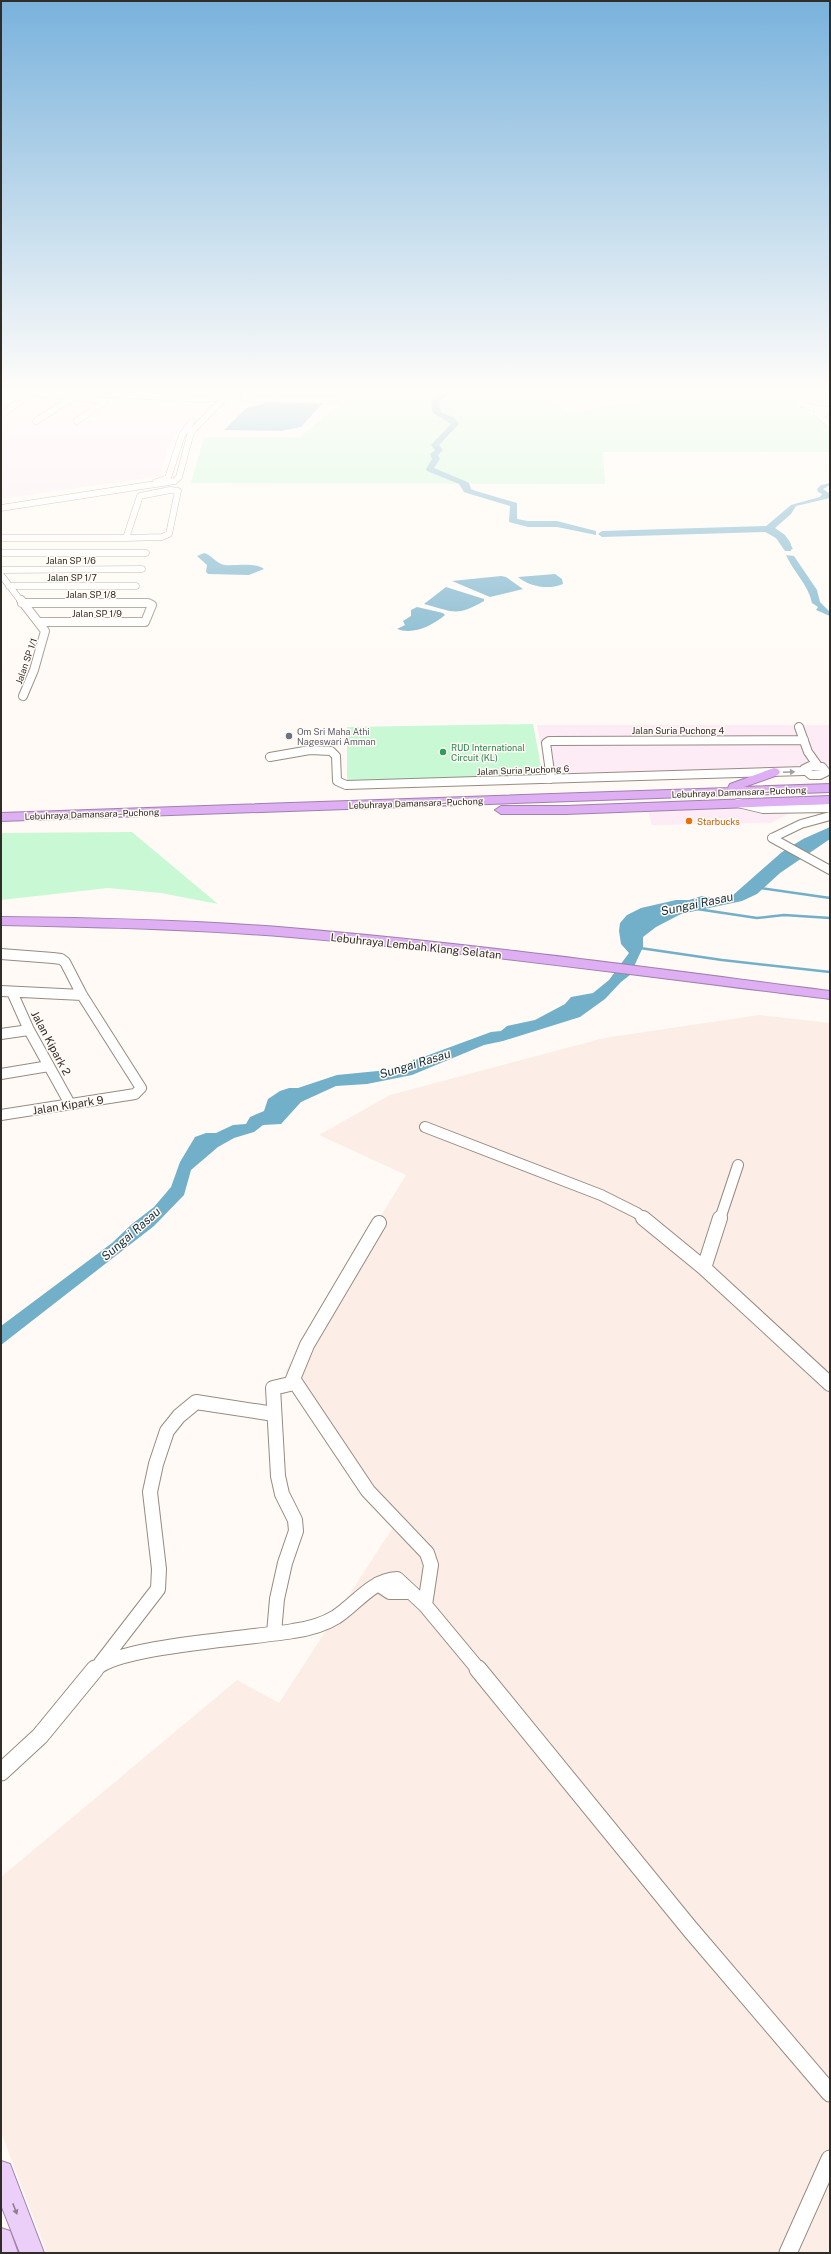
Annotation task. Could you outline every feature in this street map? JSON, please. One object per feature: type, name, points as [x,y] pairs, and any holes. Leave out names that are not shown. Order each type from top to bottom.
[{"type":"highway","points":[[715,793],[774,772]]},
{"type":"highway","points":[[739,773],[751,781]]},
{"type":"highway","name":"Lebuhraya Damansara–Puchong","points":[[1,817],[830,788]]},
{"type":"highway","name":"Lebuhraya Damansara–Puchong","points":[[1,823],[830,794]]},
{"type":"highway","points":[[479,807],[518,811],[830,800]]},
{"type":"highway","name":"Lebuhraya Lembah Klang Selatan","points":[[1,915],[211,923],[285,928],[594,959],[660,971],[830,995]]},
{"type":"highway","name":"Lebuhraya Lembah Klang Selatan","points":[[1,921],[211,923]]},
{"type":"highway","name":"Lebuhraya Lembah Klang Selatan","points":[[285,928],[387,942],[578,964],[830,987]]},
{"type":"main road","points":[[1,2173],[32,2253]]},
{"type":"main road","points":[[1,2240],[6,2253]]},
{"type":"street","points":[[1,504],[48,497]]},
{"type":"street","points":[[1,508],[74,497]]},
{"type":"street","points":[[126,538],[140,497]]},
{"type":"street","points":[[1,538],[162,537],[169,534],[178,497]]},
{"type":"street","points":[[1,553],[146,553]]},
{"type":"street","name":"Jalan SP 1/6","points":[[1,570],[142,569]]},
{"type":"street","points":[[1,575],[22,603],[39,622]]},
{"type":"street","name":"Jalan SP 1/7","points":[[9,586],[136,586]]},
{"type":"street","name":"Jalan SP 1/8","points":[[22,603],[148,603],[152,605],[149,612]]},
{"type":"street","name":"Jalan SP 1/9","points":[[39,622],[143,622],[147,621],[149,612]]},
{"type":"street","name":"Jalan SP 1/1","points":[[23,696],[45,634],[39,622]]},
{"type":"street","points":[[799,727],[808,752],[825,769]]},
{"type":"street","name":"Jalan Suria Puchong 4","points":[[551,779],[546,743],[553,741],[804,740]]},
{"type":"street","name":"Jalan Suria Puchong 6","points":[[270,757],[310,750],[331,751],[336,756],[337,781],[340,784],[346,785],[774,772],[825,769]]},
{"type":"street","points":[[805,769],[808,752]]},
{"type":"street","points":[[738,803],[763,809],[830,808]]},
{"type":"street","points":[[830,816],[802,824],[772,838],[830,870]]},
{"type":"street","points":[[1,954],[61,959],[65,962],[82,995],[1,991]]},
{"type":"street","name":"Jalan Kipark 2","points":[[12,992],[29,1030],[70,1104]]},
{"type":"street","name":"Jalan Kipark 9","points":[[1,1115],[135,1094],[140,1091],[141,1088],[82,995]]},
{"type":"street","points":[[1,1034],[29,1030]]},
{"type":"street","points":[[1,1074],[49,1066]]},
{"type":"street","points":[[425,1127],[616,1202],[637,1213],[704,1268],[830,1384]]},
{"type":"street","points":[[704,1268],[738,1165]]},
{"type":"street","points":[[379,1223],[307,1345],[293,1374],[294,1383],[368,1491],[427,1554],[431,1565],[425,1605]]},
{"type":"street","points":[[274,1633],[280,1585],[296,1532],[295,1520],[282,1494],[278,1476],[272,1388],[294,1383]]},
{"type":"street","points":[[1,1772],[40,1736],[99,1666],[158,1590],[159,1569],[150,1492],[159,1454],[167,1431],[179,1416],[196,1402],[274,1414]]},
{"type":"street","points":[[99,1666],[114,1658],[130,1654],[274,1633],[329,1622],[348,1609],[378,1584],[392,1578],[397,1579],[409,1592],[425,1605],[690,1929],[830,2093]]},
{"type":"street","points":[[788,2253],[830,2159]]},
{"type":"shaded area","points":[[1,497],[14,497],[1,499]]},
{"type":"shaded area","points":[[537,725],[830,725],[830,774],[548,783]]},
{"type":"shaded area","points":[[742,807],[796,810],[771,823],[652,825],[648,811]]},
{"type":"shaded area","points":[[759,1015],[830,1023],[830,2253],[47,2253],[1,2132],[1,1877],[237,1680],[279,1703],[399,1518],[285,1372],[406,1175],[319,1135],[390,1095],[604,1038]]},
{"type":"green space","name":"RUD International Circuit (KL)","points":[[533,724],[543,777],[347,780],[347,727]]},
{"type":"green space","points":[[132,832],[218,904],[161,893],[108,888],[1,900],[1,833]]},
{"type":"water","points":[[819,497],[830,497],[796,506],[791,514],[775,528],[785,535],[793,549],[784,549],[781,541],[766,531],[765,527],[791,505]]},
{"type":"water","points":[[204,553],[225,565],[250,565],[264,569],[249,575],[208,574],[206,572],[207,565],[197,556]]},
{"type":"water","points":[[786,555],[794,556],[817,590],[820,602],[830,612],[830,616],[816,610],[818,607],[812,603],[804,584]]},
{"type":"water","points":[[555,574],[562,579],[563,584],[546,587],[528,583],[518,577]]},
{"type":"water","points":[[501,576],[506,577],[523,589],[490,597],[452,581]]},
{"type":"water","points":[[446,587],[484,599],[484,601],[467,609],[455,612],[424,604]]},
{"type":"water","points":[[417,607],[443,613],[445,615],[434,623],[416,630],[403,631],[397,629],[405,625],[403,621],[411,616],[411,610]]},
{"type":"water","points":[[830,827],[830,839],[780,873],[757,894],[742,901],[681,914],[656,927],[643,937],[643,947],[630,975],[605,999],[580,1017],[503,1041],[484,1045],[412,1075],[367,1084],[336,1086],[301,1102],[281,1124],[263,1125],[254,1132],[234,1138],[218,1147],[191,1170],[184,1195],[154,1226],[1,1345],[1,1326],[112,1243],[132,1224],[154,1207],[171,1187],[180,1162],[195,1137],[206,1133],[216,1133],[233,1125],[246,1124],[250,1117],[264,1111],[268,1099],[280,1091],[289,1088],[298,1088],[337,1075],[388,1070],[491,1032],[501,1031],[507,1026],[535,1020],[565,1004],[571,997],[593,993],[609,980],[629,953],[621,944],[619,931],[620,923],[627,915],[641,908],[676,900],[689,900],[702,896],[717,899],[732,896],[782,852],[803,839]]},
{"type":"waterway","name":"Sungai Rasau","points":[[489,497],[514,505],[512,520],[528,524],[557,524],[593,533]]},
{"type":"waterway","name":"Sungai Rasau","points":[[602,534],[765,529],[773,531],[779,536],[788,549]]},
{"type":"waterway","points":[[761,888],[830,898]]},
{"type":"waterway","points":[[697,909],[757,918],[784,915],[830,918]]},
{"type":"waterway","points":[[640,948],[722,960],[830,972]]},
{"type":"place","name":"Om Sri Maha Athi Nageswari Amman","points":[[289,736]]},
{"type":"place","name":"RUD International Circuit (KL)","points":[[443,752]]},
{"type":"place","name":"Starbucks","points":[[689,821]]}]
